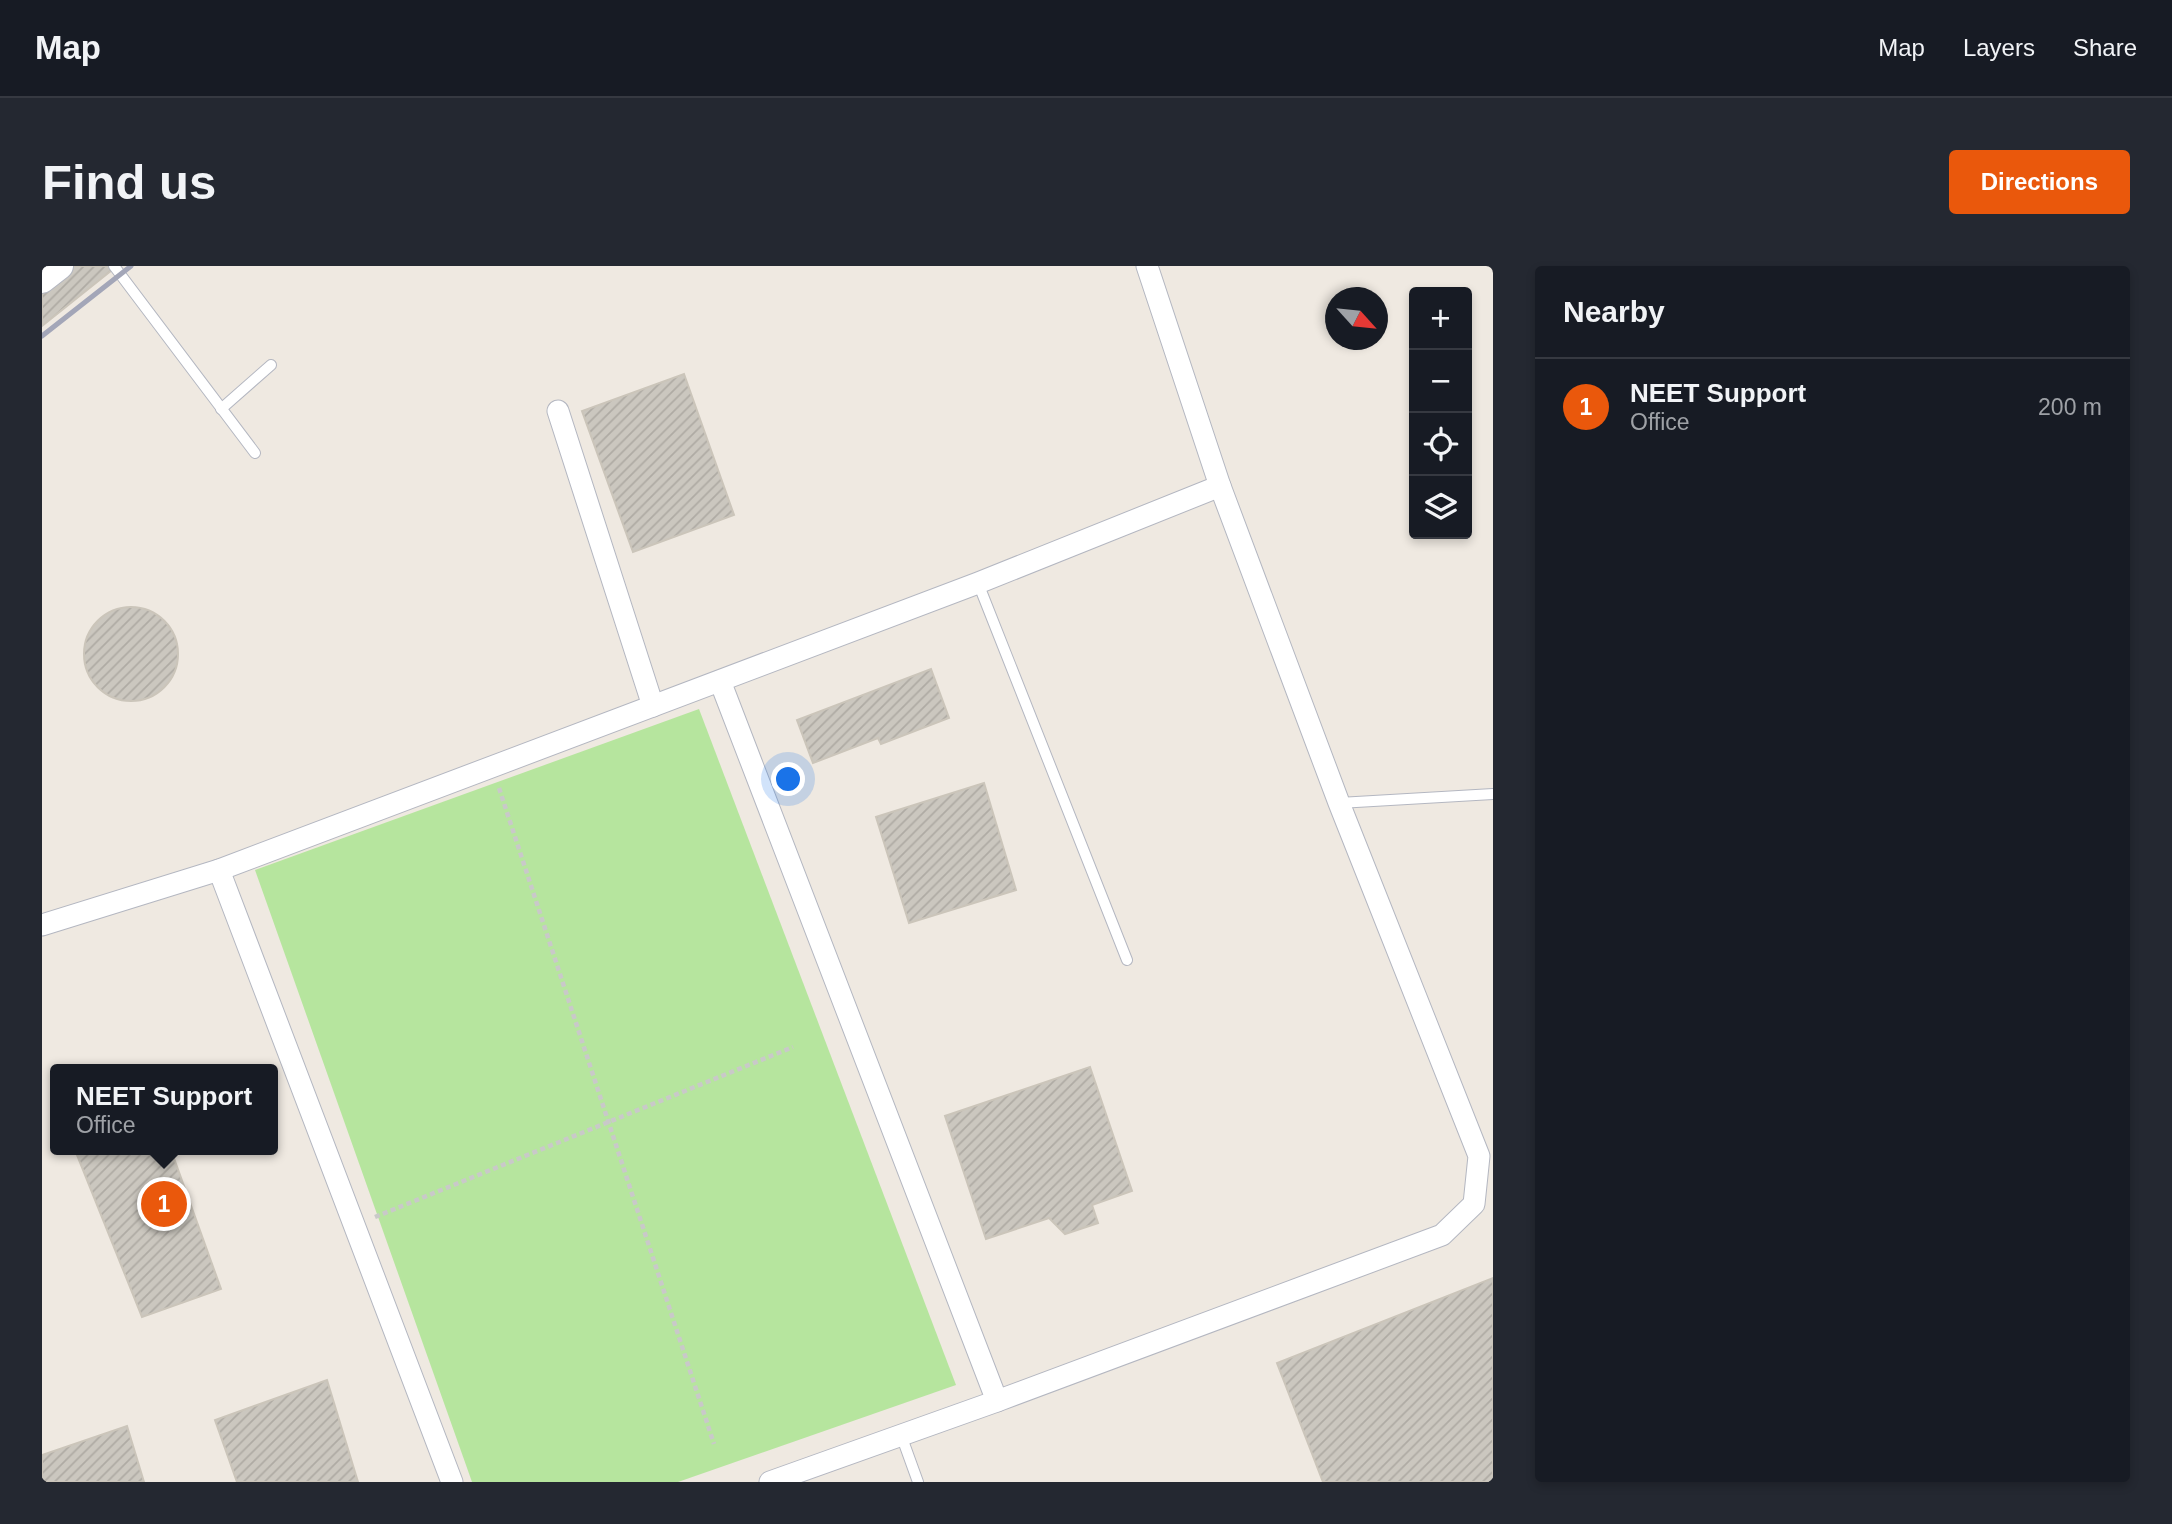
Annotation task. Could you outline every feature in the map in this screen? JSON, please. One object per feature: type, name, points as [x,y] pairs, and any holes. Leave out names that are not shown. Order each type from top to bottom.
[{"type":"street","points":[[42,280],[60,266]]},
{"type":"street","points":[[770,1482],[997,1401],[1442,1235],[1474,1205],[1479,1156],[1339,803],[1220,486],[1147,266]]},
{"type":"street","points":[[558,411],[653,706]]},
{"type":"street","points":[[42,925],[219,870],[978,583],[1220,486]]},
{"type":"street","points":[[720,681],[997,1401]]},
{"type":"street","points":[[219,870],[452,1482]]},
{"type":"lane","points":[[114,266],[254,453]]},
{"type":"lane","points":[[221,409],[271,365]]},
{"type":"lane","points":[[978,583],[1127,960]]},
{"type":"lane","points":[[1339,803],[1493,794]]},
{"type":"lane","points":[[901,1435],[918,1482]]},
{"type":"path","points":[[492,767],[714,1444]]},
{"type":"path","points":[[354,1225],[793,1047]]},
{"type":"green space","points":[[699,709],[956,1385],[678,1482],[472,1482],[255,870]]},
{"type":"building","points":[[42,266],[117,266],[42,326]]},
{"type":"building","points":[[684,374],[734,515],[633,552],[582,411]]},
{"type":"building","points":[[131,607],[149,611],[164,621],[174,636],[178,654],[174,672],[164,687],[149,697],[131,701],[113,697],[98,687],[88,672],[84,654],[88,636],[98,621],[113,611]]},
{"type":"building","points":[[931,669],[949,718],[881,744],[878,738],[813,763],[797,720]]},
{"type":"building","points":[[984,783],[1016,890],[909,923],[876,817]]},
{"type":"building","points":[[1090,1067],[1132,1191],[1092,1205],[1098,1223],[1065,1234],[1049,1218],[986,1239],[945,1116]]},
{"type":"building","points":[[77,1155],[173,1155],[221,1289],[142,1317]]},
{"type":"building","points":[[1493,1278],[1493,1482],[1323,1482],[1277,1363]]},
{"type":"building","points":[[327,1380],[358,1482],[237,1482],[215,1420]]},
{"type":"building","points":[[127,1426],[144,1482],[42,1482],[42,1455]]},
{"type":"railway","points":[[42,336],[131,266]]},
{"type":"place","name":"NEET Support","points":[[164,1204]]}]
